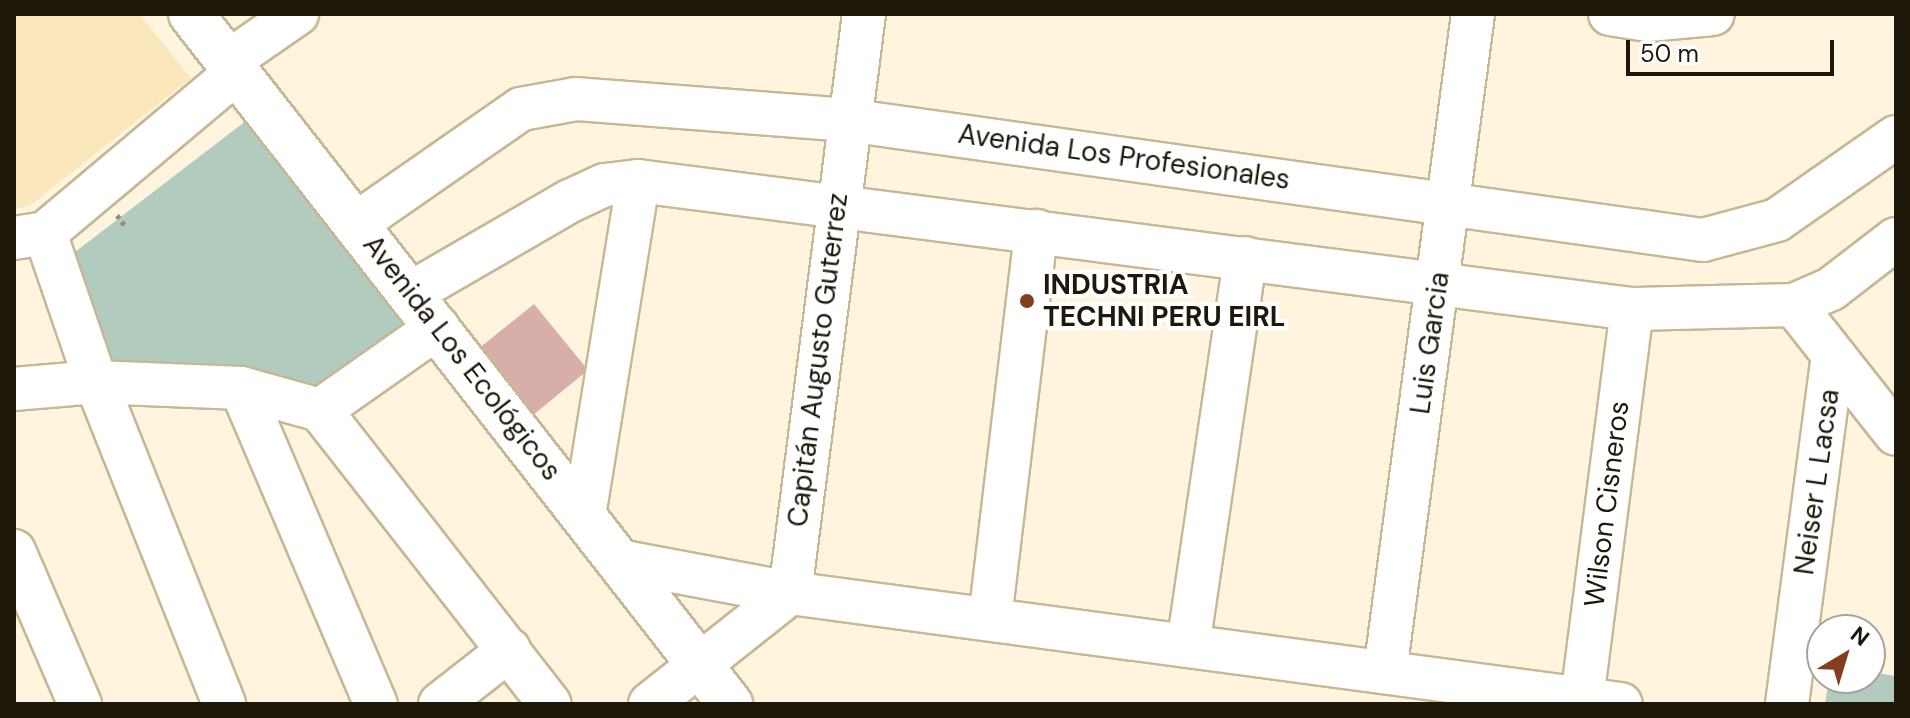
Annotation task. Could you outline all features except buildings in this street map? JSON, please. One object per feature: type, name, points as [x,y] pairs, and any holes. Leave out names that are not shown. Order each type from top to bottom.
[{"type":"main road","name":"Avenida Los Ecológicos","points":[[191,14],[730,704]]},
{"type":"street","points":[[224,704],[96,382],[30,236],[297,14]]},
{"type":"street","name":"Capitán Augusto Guterrez","points":[[790,593],[836,205],[864,14]]},
{"type":"street","name":"Luis Garcia","points":[[1385,672],[1473,14]]},
{"type":"street","points":[[1610,14],[1648,20],[1713,14]]},
{"type":"street","name":"Avenida Los Profesionales","points":[[357,223],[521,109],[547,101],[847,120],[1449,201],[1703,240],[1740,235],[1823,192],[1896,137]]},
{"type":"street","points":[[584,516],[638,181]]},
{"type":"street","points":[[411,293],[570,201],[605,185],[638,181],[1632,309],[1794,305],[1831,289],[1896,239]]},
{"type":"street","points":[[990,619],[1036,231]]},
{"type":"street","points":[[1188,646],[1245,258]]},
{"type":"street","points":[[1794,305],[1896,434]]},
{"type":"street","name":"Wilson Cisneros","points":[[1601,701],[1632,309]]},
{"type":"street","points":[[320,410],[438,327]]},
{"type":"street","name":"Neiser L Lacsa","points":[[1787,704],[1833,355]]},
{"type":"street","points":[[14,389],[96,382],[241,388],[320,410],[550,704]]},
{"type":"street","points":[[241,388],[376,704]]},
{"type":"street","points":[[14,551],[80,704]]},
{"type":"street","points":[[619,561],[790,593],[1601,701]]},
{"type":"street","points":[[650,704],[701,667],[790,593]]},
{"type":"street","points":[[440,704],[509,650]]},
{"type":"shaded area","points":[[14,14],[139,14],[191,78],[31,205],[14,209]]},
{"type":"green space","points":[[251,117],[421,332],[345,388],[289,391],[112,369],[75,252]]},
{"type":"green space","points":[[1886,674],[1896,676],[1896,704],[1825,704],[1827,694],[1886,694]]},
{"type":"place","name":"INDUSTRIA TECHNI PERU EIRL","points":[[1027,301]]}]
